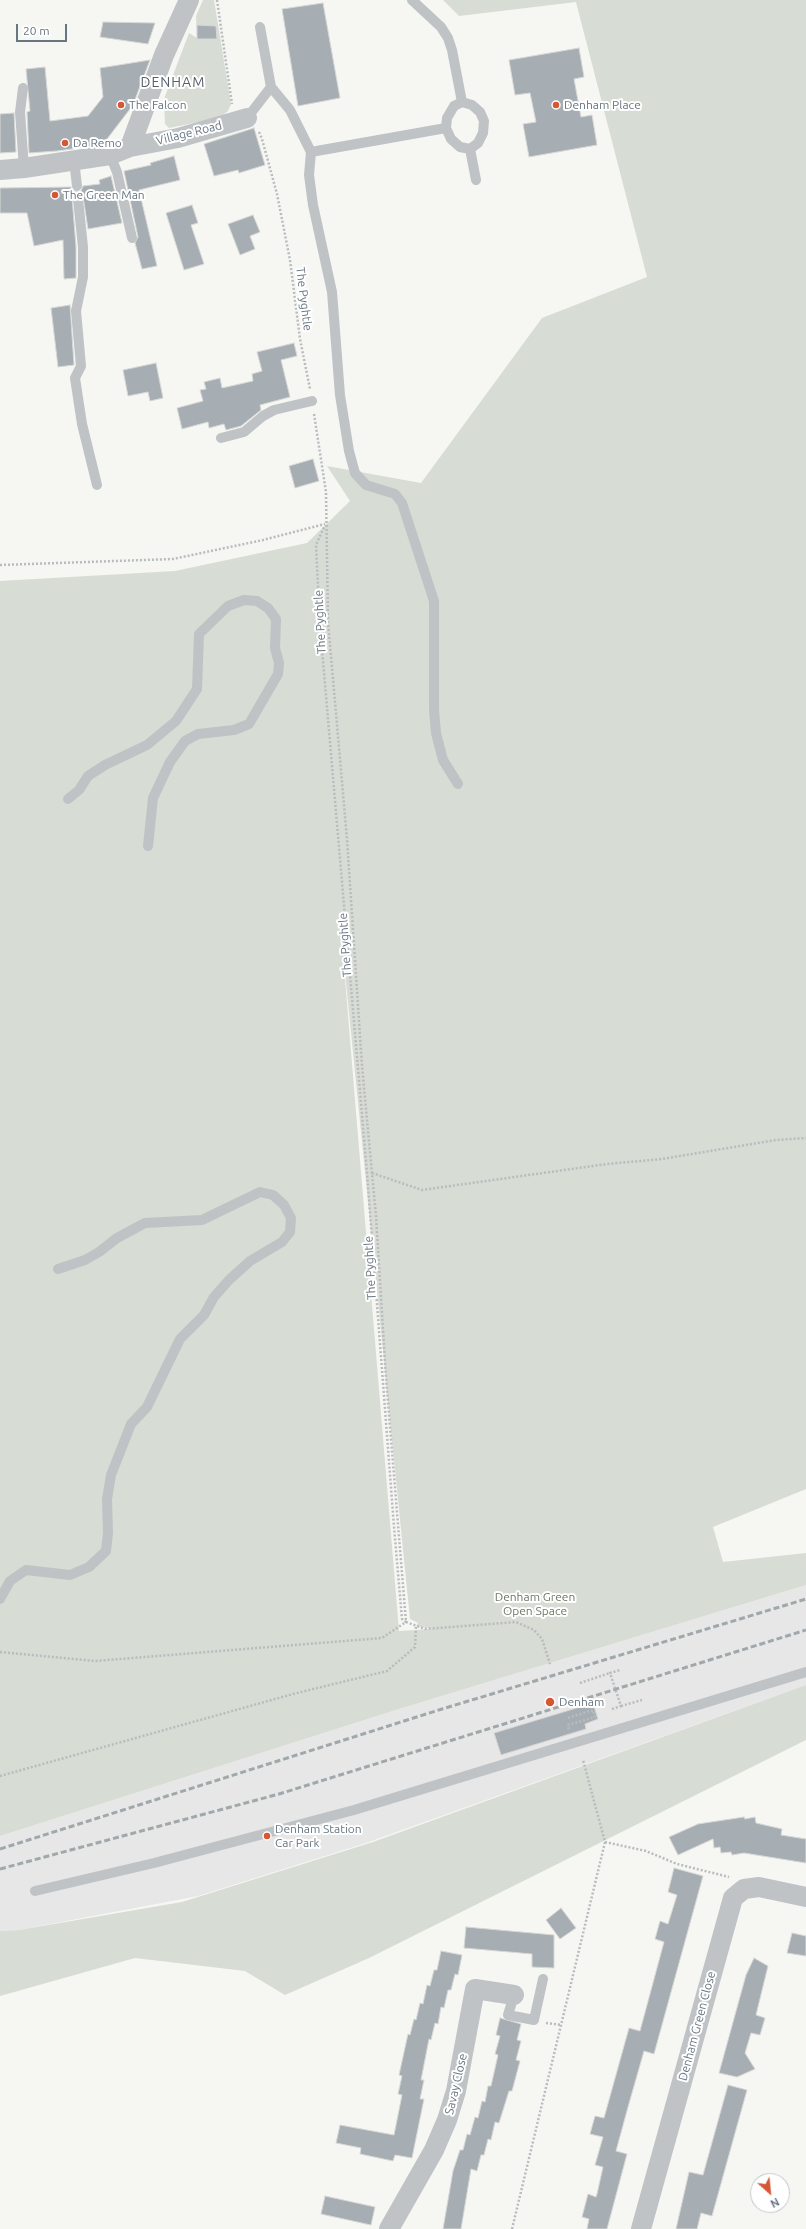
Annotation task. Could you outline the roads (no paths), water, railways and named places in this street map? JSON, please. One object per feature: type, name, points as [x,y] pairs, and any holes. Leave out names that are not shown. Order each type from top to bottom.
[{"type":"street","points":[[130,147],[164,55],[189,0]]},
{"type":"street","name":"Village Road","points":[[0,170],[24,168],[110,154],[130,147],[178,138],[243,119]]},
{"type":"street","name":"Denham Green Close","points":[[641,2229],[728,1911],[733,1898],[744,1889],[759,1887],[806,1897]]},
{"type":"street","name":"Savay Close","points":[[389,2229],[434,2150],[447,2120],[456,2091],[475,1989],[514,1995]]},
{"type":"lane","points":[[412,0],[441,27],[448,38],[452,50],[462,102]]},
{"type":"lane","points":[[260,27],[271,88],[290,110],[311,152],[309,175],[313,205],[332,292],[340,395],[349,451],[355,474],[366,485],[395,494],[402,503],[434,601],[434,710],[436,733],[443,760],[458,784]]},
{"type":"lane","points":[[23,88],[20,112],[24,168]]},
{"type":"lane","points":[[243,119],[271,88]]},
{"type":"lane","points":[[462,102],[472,105],[480,112],[484,121],[483,133],[478,143],[470,149],[460,147],[451,139],[446,128],[447,118],[454,106],[462,102]]},
{"type":"lane","points":[[311,152],[446,128]]},
{"type":"lane","points":[[470,149],[476,180]]},
{"type":"lane","points":[[110,154],[117,172],[132,238]]},
{"type":"lane","points":[[74,160],[77,186]]},
{"type":"lane","points":[[78,199],[83,247],[83,278],[76,311],[81,366],[76,378],[82,424],[97,485]]},
{"type":"lane","points":[[221,438],[244,432],[262,416],[274,410],[312,401]]},
{"type":"lane","points":[[68,799],[79,790],[88,776],[99,768],[147,745],[176,722],[197,689],[199,634],[228,606],[244,600],[257,601],[268,608],[276,619],[275,648],[279,663],[278,674],[249,724],[234,730],[198,734],[185,741],[170,762],[153,798],[148,846]]},
{"type":"lane","points":[[0,1599],[10,1581],[26,1570],[70,1574],[89,1567],[106,1550],[108,1533],[107,1499],[111,1475],[131,1424],[147,1407],[180,1339],[204,1315],[214,1297],[228,1280],[250,1261],[282,1242],[290,1232],[291,1218],[284,1205],[273,1195],[260,1192],[202,1220],[145,1223],[116,1238],[85,1260],[58,1270]]},
{"type":"lane","points":[[35,1891],[154,1863],[354,1810],[806,1672]]},
{"type":"lane","points":[[514,1995],[508,2015],[534,2020],[543,1979]]},
{"type":"railway","points":[[0,1849],[442,1709],[806,1599]]},
{"type":"railway","points":[[0,1869],[279,1794],[806,1630]]},
{"type":"place","name":"The Falcon","points":[[121,105]]},
{"type":"place","name":"Denham Place","points":[[556,105]]},
{"type":"place","name":"Da Remo","points":[[65,143]]},
{"type":"place","name":"The Green Man","points":[[55,195]]},
{"type":"place","name":"Denham","points":[[550,1702]]},
{"type":"place","name":"Denham Station Car Park","points":[[267,1836]]},
{"type":"district","name":"DENHAM","points":[[173,82]]},
{"type":"park label","name":"Denham Green Open Space","points":[[535,1604]]}]
